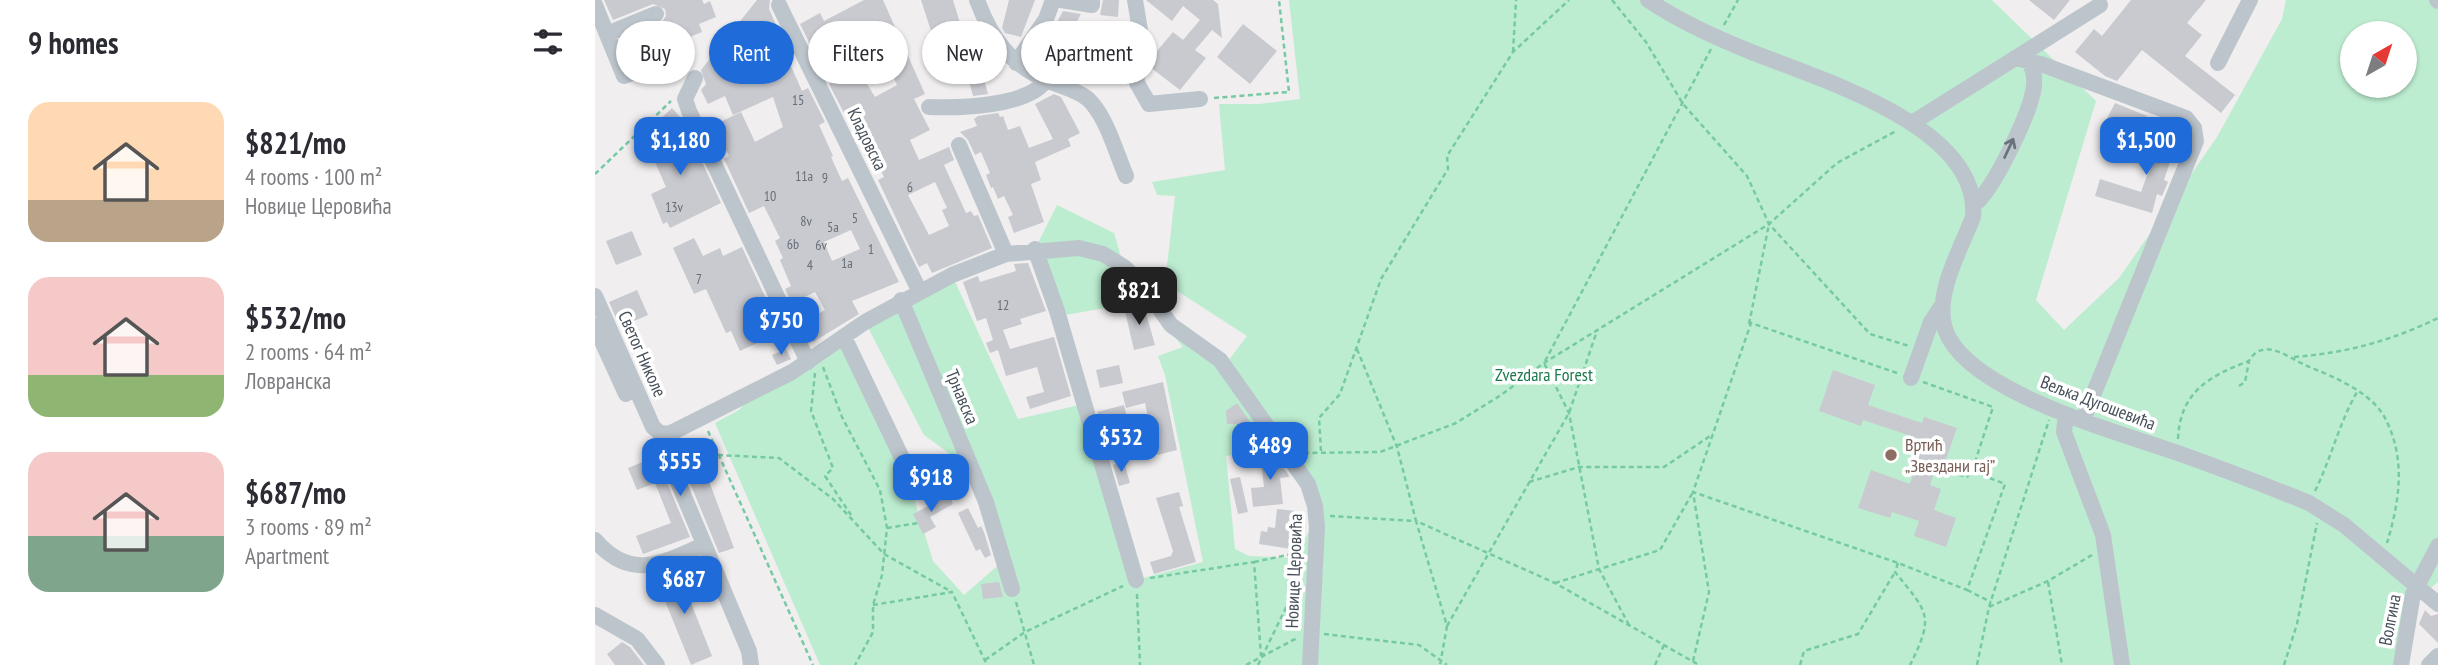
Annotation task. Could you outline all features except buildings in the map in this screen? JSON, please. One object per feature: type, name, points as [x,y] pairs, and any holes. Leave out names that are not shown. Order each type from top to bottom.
[{"type":"street","points":[[977,0],[989,30],[1021,66]]},
{"type":"street","points":[[1016,63],[1046,19],[1053,0]]},
{"type":"street","points":[[1061,0],[1092,5],[1092,0]]},
{"type":"street","points":[[1135,0],[1140,30],[1135,50],[1137,83],[1149,104],[1200,99]]},
{"type":"street","points":[[1648,0],[1718,37],[1818,76],[1912,123],[1939,143],[1953,159],[1971,192],[1973,217],[1943,304],[1931,322],[1911,378]]},
{"type":"street","points":[[2218,63],[2250,0]]},
{"type":"street","points":[[1912,123],[2017,60],[2099,2]]},
{"type":"street","points":[[595,5],[616,59]]},
{"type":"street","name":"Кладовска","points":[[779,5],[919,290]]},
{"type":"street","points":[[602,28],[656,14]]},
{"type":"street","points":[[1974,205],[1993,184],[2033,92],[2034,75],[2017,60]]},
{"type":"street","points":[[2017,60],[2186,118],[2193,128],[2196,141],[2083,420]]},
{"type":"street","points":[[692,84],[686,94],[689,111],[813,359]]},
{"type":"street","points":[[929,107],[972,107],[994,103],[1037,90],[1043,84]]},
{"type":"street","points":[[1055,84],[1088,100],[1098,113],[1126,176]]},
{"type":"street","points":[[959,145],[1006,254]]},
{"type":"street","points":[[701,419],[813,359],[919,290],[1006,254],[1035,249],[1057,311],[1136,580]]},
{"type":"street","name":"Новице Церовића","points":[[1035,249],[1091,250],[1124,267],[1147,290],[1171,325],[1225,365],[1310,487],[1317,527],[1310,665]]},
{"type":"street","name":"Светог Николе","points":[[595,296],[653,427],[660,433],[669,434],[701,419]]},
{"type":"street","name":"Трнавска","points":[[901,300],[986,502],[1012,589]]},
{"type":"street","name":"Вељка Дугошевића","points":[[1943,304],[1945,329],[1962,356],[1994,379],[2059,412],[2177,453],[2315,507],[2344,525],[2438,604]]},
{"type":"street","points":[[595,326],[625,394]]},
{"type":"street","points":[[844,337],[901,456]]},
{"type":"street","points":[[2059,412],[2064,432],[2094,508],[2105,548],[2122,665]]},
{"type":"street","points":[[675,475],[749,650],[751,665]]},
{"type":"street","points":[[595,540],[615,558],[631,565],[651,567],[703,545]]},
{"type":"street","name":"Волгина","points":[[2401,665],[2417,586],[2438,546]]},
{"type":"street","points":[[595,615],[637,639],[657,665]]},
{"type":"street","points":[[2429,665],[2438,656]]},
{"type":"path","points":[[1200,99],[1289,92],[1279,0]]},
{"type":"path","points":[[1513,52],[1515,0]]},
{"type":"path","points":[[1321,453],[1319,418],[1340,394],[1381,279],[1448,169],[1447,156],[1513,52],[1569,0]]},
{"type":"path","points":[[1612,0],[1646,42],[1683,104],[1747,176],[1769,224],[1870,334],[1893,341]]},
{"type":"path","points":[[1544,363],[1738,0]]},
{"type":"path","points":[[595,174],[644,124],[674,99],[686,94]]},
{"type":"path","points":[[1287,453],[1380,452],[1456,423],[1501,395],[1544,363],[1769,224],[1837,163],[1912,123]]},
{"type":"path","points":[[1747,335],[1769,224]]},
{"type":"path","points":[[2294,357],[2365,347],[2410,332],[2438,318]]},
{"type":"path","points":[[1555,583],[1660,551],[1693,492],[1751,323],[1993,407],[1972,471],[1967,477],[1942,470]]},
{"type":"path","points":[[1440,663],[1447,626],[1569,413],[1597,331]]},
{"type":"path","points":[[1356,347],[1397,447],[1447,626]]},
{"type":"path","points":[[2239,386],[2245,382],[2252,356],[2266,349],[2294,357],[2304,365],[2336,377],[2378,408],[2387,421],[2401,470],[2395,516],[2382,557]]},
{"type":"path","points":[[813,359],[811,411],[833,468],[825,476],[855,523]]},
{"type":"path","points":[[813,359],[880,490],[887,528],[882,575],[873,605],[873,632],[855,665]]},
{"type":"path","points":[[2177,453],[2179,425],[2188,400],[2207,379],[2249,361]]},
{"type":"path","points":[[1544,363],[1569,413],[1599,569],[1629,625]]},
{"type":"path","points":[[2284,665],[2297,624],[2315,507],[2347,409],[2357,392]]},
{"type":"path","points":[[1977,665],[1989,607],[2059,412]]},
{"type":"path","points":[[701,419],[813,665]]},
{"type":"path","points":[[1529,482],[1579,467],[1664,467],[1713,433]]},
{"type":"path","points":[[719,455],[779,458],[833,499],[884,554],[952,592],[987,665]]},
{"type":"path","points":[[1967,590],[2005,484],[1972,471]]},
{"type":"path","points":[[1693,492],[1898,562],[1991,602]]},
{"type":"path","points":[[1693,492],[1709,592],[1693,661]]},
{"type":"path","points":[[1317,527],[1332,514],[1416,521],[1555,583],[1699,665]]},
{"type":"path","points":[[887,528],[918,523]]},
{"type":"path","points":[[1989,607],[2048,581],[2105,548]]},
{"type":"path","points":[[985,660],[1025,632],[1136,580],[1315,550]]},
{"type":"path","points":[[1254,562],[1261,657]]},
{"type":"path","points":[[1800,665],[1804,652],[1858,634],[1895,572],[1898,562]]},
{"type":"path","points":[[1895,572],[1925,609],[1926,633],[1910,665]]},
{"type":"path","points":[[1258,665],[1303,574]]},
{"type":"path","points":[[1136,580],[1140,665]]},
{"type":"path","points":[[2048,581],[2062,665]]},
{"type":"path","points":[[1012,589],[1034,665]]},
{"type":"path","points":[[873,605],[952,592]]},
{"type":"path","points":[[1246,665],[1311,633],[1419,645],[1440,663],[1447,665]]},
{"type":"path","points":[[1655,665],[1664,645]]},
{"type":"green space","name":"Zvezdara Forest","points":[[1289,0],[1992,0],[2096,101],[2036,300],[2064,330],[2119,278],[2217,137],[2282,19],[2286,0],[2438,0],[2438,582],[2412,603],[2401,665],[820,665],[715,423],[739,410],[756,392],[844,337],[901,456],[933,561],[964,595],[1003,561],[977,474],[924,435],[865,322],[952,275],[1018,419],[1084,404],[1035,249],[1057,205],[1114,233],[1124,267],[1169,322],[1225,365],[1247,336],[1165,283],[1175,196],[1157,195],[1152,182],[1225,170],[1219,104],[1259,104],[1300,99]],"holes":[[[1144,301],[1183,347],[1158,356],[1165,375],[1203,562],[1136,580],[1060,316]],[[1281,447],[1317,517],[1294,558],[1249,556],[1235,549],[1226,456]]]},
{"type":"place","name":"Вртић „Звездани гај”","points":[[1891,455]]}]
